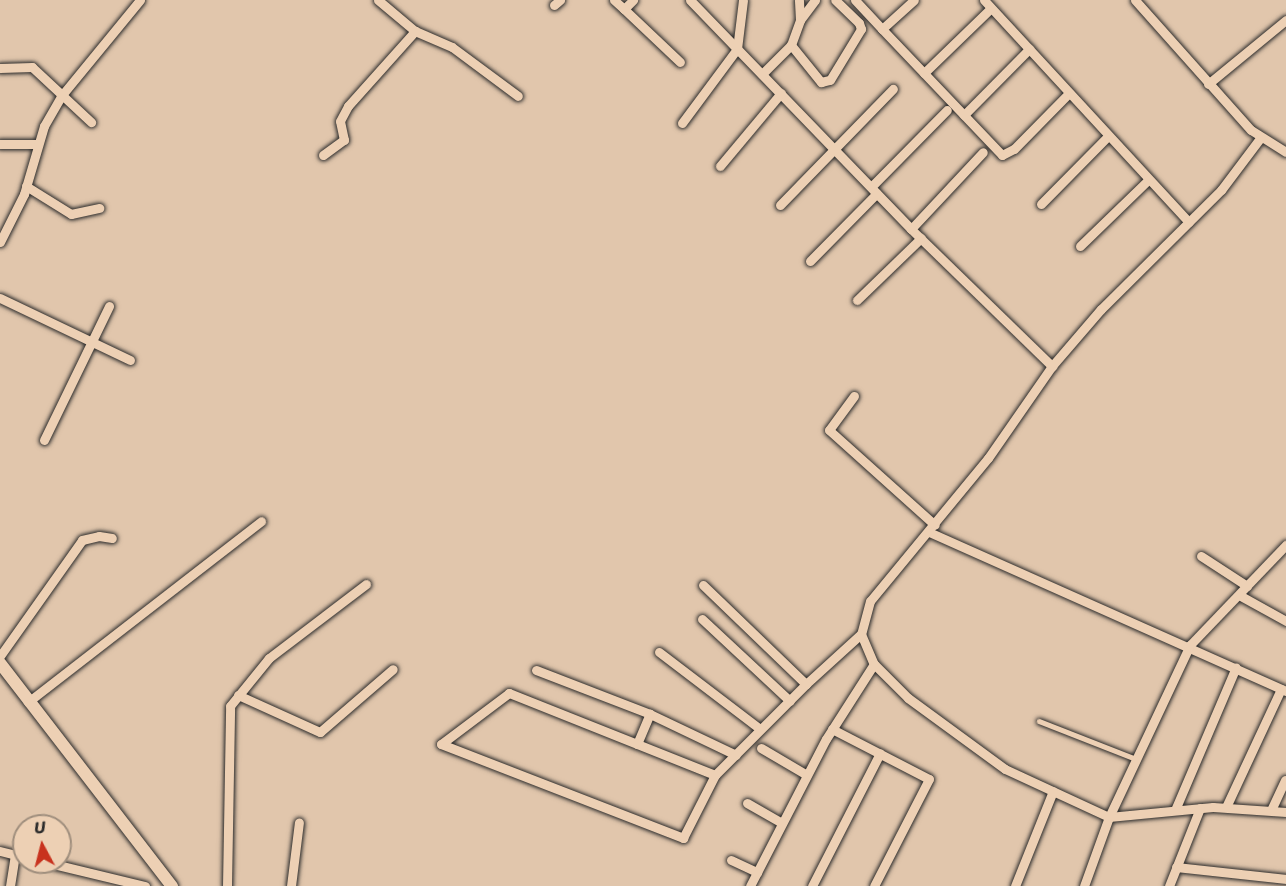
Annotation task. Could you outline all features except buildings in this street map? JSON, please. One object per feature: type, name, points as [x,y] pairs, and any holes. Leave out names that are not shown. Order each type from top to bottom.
[{"type":"street","points":[[0,242],[26,186],[36,144],[62,95],[140,0]]},
{"type":"street","points":[[378,0],[415,31],[452,47],[518,96]]},
{"type":"street","points":[[614,0],[680,62]]},
{"type":"street","points":[[624,9],[633,0]]},
{"type":"street","points":[[690,0],[911,229],[1052,366]]},
{"type":"street","points":[[682,123],[737,49],[742,0]]},
{"type":"street","points":[[799,0],[800,20]]},
{"type":"street","points":[[762,74],[791,45],[800,20],[815,0]]},
{"type":"street","points":[[791,45],[821,82],[830,80],[861,30],[859,23],[834,0]]},
{"type":"street","points":[[855,0],[1002,155],[1014,149],[1069,93]]},
{"type":"street","points":[[882,29],[914,0]]},
{"type":"street","points":[[984,0],[1189,222]]},
{"type":"street","points":[[1135,0],[1208,84],[1261,137],[1286,152]]},
{"type":"street","points":[[924,73],[991,8]]},
{"type":"street","points":[[1208,84],[1286,20]]},
{"type":"street","points":[[323,155],[344,140],[340,121],[348,106],[415,31]]},
{"type":"street","points":[[964,115],[1029,49]]},
{"type":"street","points":[[0,68],[32,67],[91,122]]},
{"type":"street","points":[[780,205],[893,89]]},
{"type":"street","points":[[720,166],[781,93]]},
{"type":"street","points":[[810,261],[947,110]]},
{"type":"street","points":[[1041,204],[1108,136]]},
{"type":"street","points":[[715,775],[509,693],[441,744],[683,838],[715,775],[806,684],[861,634],[870,601],[932,529],[1052,366],[1101,309],[1221,190],[1261,137]]},
{"type":"street","points":[[0,144],[36,144]]},
{"type":"street","points":[[911,229],[983,152]]},
{"type":"street","points":[[1080,246],[1148,180]]},
{"type":"street","points":[[26,186],[71,214],[99,208]]},
{"type":"street","points":[[857,300],[921,238]]},
{"type":"street","points":[[0,298],[129,360]]},
{"type":"street","points":[[44,441],[109,306]]},
{"type":"street","points":[[854,396],[829,430],[932,529],[1190,645],[1284,690],[1226,807]]},
{"type":"street","points":[[28,702],[261,521]]},
{"type":"street","points":[[0,656],[82,540],[99,536],[112,538]]},
{"type":"street","points":[[1084,886],[1109,817],[1190,645],[1286,545]]},
{"type":"street","points":[[1202,556],[1247,586]]},
{"type":"street","points":[[227,886],[229,711],[238,695],[269,658],[366,584]]},
{"type":"street","points":[[703,585],[806,684]]},
{"type":"street","points":[[1239,595],[1286,621]]},
{"type":"street","points":[[702,619],[790,701]]},
{"type":"street","points":[[861,634],[874,664],[908,698],[1005,769],[1109,817],[1226,807],[1272,808],[1286,812]]},
{"type":"street","points":[[659,652],[760,729]]},
{"type":"street","points":[[0,663],[172,886]]},
{"type":"street","points":[[750,886],[832,729],[874,664]]},
{"type":"street","points":[[1176,810],[1236,667]]},
{"type":"street","points":[[238,695],[320,732],[393,669]]},
{"type":"street","points":[[536,670],[650,714],[736,755]]},
{"type":"street","points":[[637,744],[650,714]]},
{"type":"street","points":[[832,729],[927,778],[929,783],[874,886]]},
{"type":"street","points":[[761,748],[807,775]]},
{"type":"street","points":[[812,886],[880,753]]},
{"type":"street","points":[[1272,808],[1285,780]]},
{"type":"street","points":[[1015,886],[1053,791]]},
{"type":"street","points":[[747,803],[782,823]]},
{"type":"street","points":[[1169,886],[1200,808]]},
{"type":"street","points":[[291,886],[299,822]]},
{"type":"street","points":[[731,860],[757,872]]},
{"type":"street","points":[[1176,867],[1286,879]]},
{"type":"street","points":[[72,869],[121,883],[145,886]]},
{"type":"lane","points":[[1039,721],[1136,759]]}]
